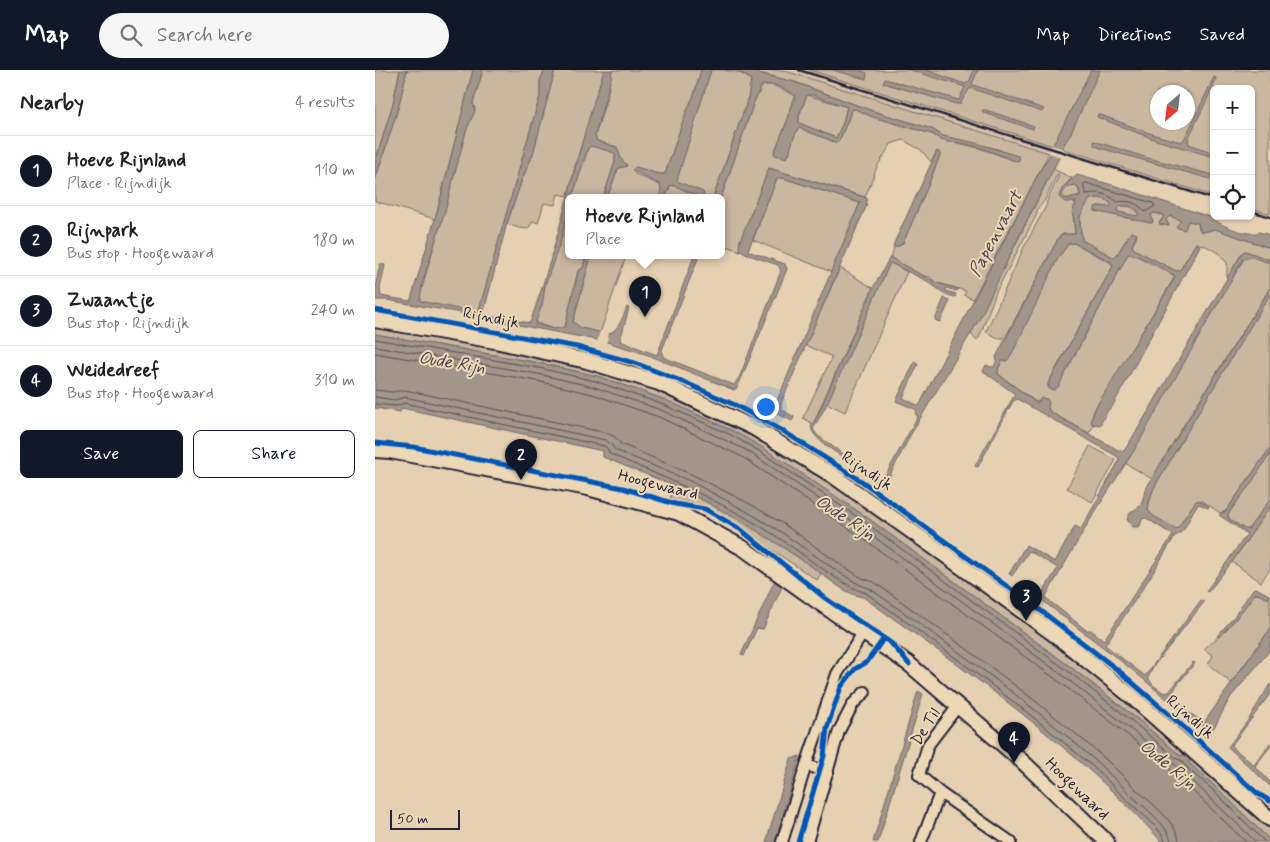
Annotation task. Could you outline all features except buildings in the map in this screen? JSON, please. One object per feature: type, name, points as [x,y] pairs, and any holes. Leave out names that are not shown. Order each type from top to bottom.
[{"type":"main road","name":"Rijndijk","points":[[375,320],[495,341],[587,361],[659,383],[754,428],[832,475],[1058,637],[1131,696],[1269,816]]},
{"type":"main road","name":"Hoogewaard","points":[[375,450],[390,450],[588,488],[679,513],[743,548],[909,664],[1023,762],[1107,842]]},
{"type":"street","points":[[782,842],[837,674],[863,632]]},
{"type":"street","points":[[807,842],[839,731],[853,704],[865,692]]},
{"type":"street","name":"De Til","points":[[940,793],[919,775],[928,745],[958,706]]},
{"type":"street","points":[[806,765],[828,772]]},
{"type":"street","points":[[921,842],[940,793],[1011,842]]},
{"type":"shaded area","points":[[375,70],[400,70],[393,103],[375,163]]},
{"type":"shaded area","points":[[407,70],[473,70],[435,219],[375,201],[375,181],[399,105]]},
{"type":"shaded area","points":[[483,70],[545,70],[540,80],[540,96],[478,314],[419,301],[419,299],[466,131],[475,109],[473,103]]},
{"type":"shaded area","points":[[555,70],[604,70],[568,194],[558,194],[555,205],[544,203],[538,223],[533,221],[528,229],[519,228],[507,224],[533,154]]},
{"type":"shaded area","points":[[612,70],[701,70],[694,95],[685,115],[665,174],[658,174],[636,167],[635,174],[660,185],[660,194],[609,194],[618,169],[627,165],[621,159],[617,147],[597,141],[595,136],[607,97]]},
{"type":"shaded area","points":[[711,70],[737,72],[751,80],[748,99],[714,194],[667,194],[671,185],[677,187],[677,176]]},
{"type":"shaded area","points":[[746,70],[782,70],[1049,153],[973,299],[964,295],[966,291],[935,282],[930,277],[921,275],[891,258],[894,247],[903,243],[940,155],[937,151],[931,162],[921,150],[903,140],[891,144],[877,167],[865,197],[769,168],[740,241],[740,251],[725,245],[725,194],[722,194],[754,102],[763,85],[772,85],[795,95],[788,119],[774,153],[789,154],[794,135],[799,128],[835,142],[840,139],[852,110],[855,109],[873,117],[932,134],[943,141],[944,139],[975,147],[1012,160],[1007,153],[998,149],[943,136],[932,129],[870,110],[795,82]]},
{"type":"shaded area","points":[[781,70],[814,70],[1052,144],[1049,153],[1042,152]]},
{"type":"shaded area","points":[[809,70],[1270,70],[1270,214],[1255,209],[1255,85],[1210,85],[1210,195]]},
{"type":"shaded area","points":[[807,95],[847,107],[843,123],[836,138],[799,123],[799,116]]},
{"type":"shaded area","points":[[591,145],[615,153],[615,162],[604,194],[573,194],[588,148]]},
{"type":"shaded area","points":[[1053,169],[1072,178],[1064,186],[1059,197],[1070,202],[1076,202],[1073,216],[1075,234],[1063,234],[1059,237],[1005,338],[998,338],[986,332],[1023,249],[1046,206],[1059,175],[1057,174],[996,292],[979,338],[976,340],[971,334]]},
{"type":"shaded area","points":[[780,177],[860,203],[831,272],[753,240],[777,178]]},
{"type":"shaded area","points":[[1073,185],[1077,185],[1080,195],[1065,199],[1062,196],[1063,192]]},
{"type":"shaded area","points":[[1093,198],[1108,200],[1111,204],[1111,207],[1098,206],[1095,211],[1151,223],[1153,222],[1151,215],[1155,213],[1164,216],[1159,223],[1169,225],[1166,220],[1170,216],[1180,220],[1176,226],[1190,221],[1198,223],[1199,229],[1203,232],[1215,229],[1270,248],[1270,260],[1245,251],[1227,279],[1227,263],[1219,253],[1196,243],[1180,270],[1176,271],[1133,249],[1132,246],[1137,236],[1131,232],[1116,256],[1113,257],[1082,240],[1080,216],[1084,205]]},
{"type":"shaded area","points":[[1121,206],[1131,207],[1139,214],[1136,216],[1118,212],[1117,209]]},
{"type":"shaded area","points":[[565,222],[565,259],[585,259],[583,268],[578,271],[565,327],[554,329],[534,322],[542,305],[545,285]]},
{"type":"shaded area","points":[[1069,243],[1074,243],[1111,263],[1113,266],[1048,383],[1048,388],[1054,390],[1058,387],[1128,254],[1137,256],[1175,276],[1095,409],[1092,419],[1092,424],[1094,425],[1089,433],[1050,412],[1048,408],[1036,402],[998,374],[1002,361],[1005,360],[1058,258]]},
{"type":"shaded area","points":[[1245,257],[1253,257],[1270,263],[1270,288],[1152,479],[1125,463]]},
{"type":"shaded area","points":[[590,259],[625,259],[600,333],[581,328],[573,322]]},
{"type":"shaded area","points":[[890,262],[907,272],[845,412],[826,403]]},
{"type":"shaded area","points":[[840,268],[873,288],[813,424],[803,418],[832,357],[805,345]]},
{"type":"shaded area","points":[[1270,294],[1270,448],[1226,511],[1220,513],[1201,500],[1183,520],[1179,529],[1175,529],[1150,514],[1148,510],[1149,503],[1154,489],[1195,417]]},
{"type":"shaded area","points":[[375,324],[592,365],[690,397],[869,504],[1126,696],[1270,824],[1270,840],[1189,763],[1190,759],[1184,754],[1181,756],[1072,668],[865,516],[751,441],[666,400],[597,376],[540,363],[375,334]]},
{"type":"shaded area","points":[[1090,446],[1116,460],[1092,502],[1067,488]]},
{"type":"shaded area","points":[[1270,454],[1270,500],[1250,528],[1246,530],[1230,520],[1228,515]]},
{"type":"shaded area","points":[[675,487],[732,515],[786,549],[821,573],[817,580],[733,524],[690,502],[669,500]]},
{"type":"shaded area","points":[[1270,507],[1270,569],[1261,582],[1232,562]]},
{"type":"shaded area","points":[[1255,594],[1270,596],[1270,629],[1231,683],[1208,664],[1213,656],[1204,649],[1226,630]]},
{"type":"water","points":[[400,70],[407,70],[399,105],[375,181],[375,163],[393,103]]},
{"type":"water","points":[[473,70],[483,70],[473,103],[475,111],[466,131],[445,211],[422,284],[420,301],[478,313],[540,96],[540,80],[545,70],[555,70],[533,154],[507,223],[483,315],[530,323],[541,292],[565,206],[565,224],[545,285],[542,305],[535,324],[554,329],[565,327],[578,271],[583,268],[585,259],[590,259],[573,322],[581,328],[609,334],[618,326],[627,307],[629,308],[620,341],[657,355],[693,259],[698,259],[662,350],[663,357],[734,385],[740,376],[781,271],[778,265],[749,255],[739,249],[740,241],[769,168],[867,198],[866,207],[781,403],[781,409],[794,417],[792,421],[776,413],[774,408],[860,203],[783,178],[777,178],[748,251],[785,264],[787,269],[742,377],[737,388],[734,390],[648,355],[607,342],[467,314],[387,300],[375,300],[375,288],[380,264],[385,265],[380,289],[381,296],[410,301],[437,212]]},
{"type":"water","points":[[604,70],[612,70],[595,136],[597,141],[617,147],[621,159],[627,165],[618,169],[609,194],[604,194],[615,162],[615,153],[591,146],[588,148],[573,194],[568,194]]},
{"type":"water","points":[[701,70],[711,70],[677,180],[704,194],[693,194],[673,185],[670,186],[667,194],[660,194],[660,185],[632,170],[636,167],[658,174],[665,174],[685,115],[694,95]]},
{"type":"water","points":[[735,70],[746,70],[794,82],[870,110],[932,129],[943,136],[976,143],[1018,156],[1020,159],[1018,161],[1012,160],[972,145],[947,142],[944,139],[943,141],[932,134],[873,117],[855,109],[852,110],[837,143],[799,128],[787,158],[775,155],[774,153],[795,96],[779,86],[769,84],[761,86],[754,102],[722,194],[714,194],[748,99],[751,80]],"holes":[[[807,95],[813,95],[847,107],[843,123],[836,138],[799,123],[799,116]]]},
{"type":"water","points":[[832,70],[859,70],[867,73],[866,79]]},
{"type":"water","points":[[910,70],[926,70],[965,84],[969,82],[974,70],[978,70],[973,85],[1044,109],[1042,112],[970,88],[960,104],[956,104],[883,83],[885,79],[959,100],[965,87]]},
{"type":"water","points":[[1091,70],[1100,70],[980,318],[911,434],[884,487],[854,464],[855,462],[882,482],[918,416],[915,414],[917,410],[896,401],[915,361],[918,364],[903,398],[919,406],[1042,167],[1050,155],[1054,143]]},
{"type":"water","points":[[1214,77],[1216,78],[1214,85],[1210,85]]},
{"type":"water","points":[[1210,85],[1210,93],[1195,124],[1195,117]]},
{"type":"water","points":[[982,110],[1034,126],[1033,129],[984,113]]},
{"type":"water","points":[[1098,114],[1155,135],[1181,142],[1189,130],[1192,130],[1188,139],[1189,144],[1210,152],[1210,156],[1156,140],[1097,117]]},
{"type":"water","points":[[1094,141],[1210,174],[1210,179],[1100,148],[1094,145]]},
{"type":"water","points":[[937,151],[940,155],[903,243],[894,247],[895,241]]},
{"type":"water","points":[[1077,175],[1210,217],[1210,220],[1215,220],[1235,230],[1270,235],[1270,248],[1215,229],[1200,231],[1198,223],[1188,221],[1185,230],[1178,228],[1176,226],[1180,220],[1170,216],[1166,220],[1169,226],[1159,224],[1164,216],[1162,214],[1153,213],[1151,215],[1153,222],[1151,223],[1095,211],[1095,207],[1110,207],[1111,204],[1102,198],[1090,199],[1079,218],[1082,240],[1113,257],[1116,256],[1131,232],[1137,234],[1132,246],[1134,249],[1176,271],[1180,270],[1196,243],[1200,246],[1112,407],[1108,410],[1100,425],[1092,424],[1091,420],[1096,407],[1175,276],[1159,266],[1139,256],[1128,254],[1058,387],[1054,390],[1050,389],[1048,384],[1113,266],[1111,262],[1074,243],[1069,243],[1058,258],[1014,350],[1007,361],[1002,361],[998,369],[998,374],[1035,402],[1038,402],[1041,398],[1047,399],[1050,412],[1118,450],[1124,451],[1242,253],[1245,251],[1270,260],[1270,263],[1251,257],[1243,259],[1135,449],[1090,520],[1046,596],[1047,599],[1086,630],[1091,630],[1104,640],[1173,535],[1146,518],[1142,519],[1138,527],[1132,527],[1127,519],[1130,513],[1141,505],[1146,488],[1270,288],[1269,296],[1156,483],[1148,510],[1153,516],[1177,529],[1195,502],[1198,500],[1209,506],[1208,508],[1199,504],[1183,530],[1175,536],[1105,645],[1145,676],[1201,600],[1204,602],[1153,667],[1148,678],[1153,685],[1164,693],[1169,692],[1193,662],[1195,663],[1177,685],[1168,700],[1130,668],[1039,598],[1058,568],[1029,551],[1012,576],[1009,574],[1026,545],[1055,562],[1075,526],[1081,529],[1119,461],[1118,457],[1017,399],[1013,401],[978,467],[975,466],[1015,394],[983,371],[986,365],[994,367],[997,360],[996,357],[1059,237],[1063,234],[1075,234],[1072,213],[1076,202],[1065,202],[1059,195],[1064,186]],"holes":[[[1075,185],[1079,189],[1080,196],[1068,199],[1063,197],[1062,193],[1068,187]],[[1121,206],[1129,206],[1138,211],[1139,214],[1136,216],[1118,212],[1117,209]]]},
{"type":"water","points":[[890,257],[935,282],[958,289],[957,291],[946,288],[946,291],[956,294],[955,297],[945,294],[927,281],[890,263],[826,406],[813,429],[817,435],[850,459],[849,461],[821,441],[811,427],[873,288]]},
{"type":"water","points":[[944,298],[950,301],[940,322],[935,320]]},
{"type":"water","name":"Oude Rijn","points":[[375,334],[540,363],[597,376],[666,400],[733,431],[762,447],[865,516],[1072,668],[1181,756],[1184,754],[1190,759],[1189,763],[1217,788],[1270,842],[1162,842],[1128,807],[1057,742],[1019,711],[863,597],[843,589],[781,546],[719,509],[677,487],[603,457],[603,451],[402,408],[400,412],[375,408]]},
{"type":"water","points":[[1270,448],[1270,454],[1250,485],[1228,513],[1228,518],[1244,529],[1248,529],[1270,500],[1270,507],[1232,562],[1208,592],[1206,591],[1247,534],[1219,515],[1226,511]]},
{"type":"water","points":[[777,575],[785,580],[763,629],[757,628],[744,656],[741,655]]},
{"type":"water","points":[[1256,588],[1269,595],[1268,599],[1255,594],[1235,620],[1219,637],[1217,636],[1233,618],[1253,589]]},
{"type":"water","points":[[1270,629],[1270,650],[1230,698],[1215,726],[1205,737],[1200,733],[1200,728]]},
{"type":"water","points":[[1270,684],[1270,694],[1231,746],[1254,765],[1270,743],[1270,747],[1255,766],[1270,782],[1270,786],[1228,747],[1249,719]]},
{"type":"water","points":[[918,691],[923,694],[878,842],[873,842]]},
{"type":"water","points":[[1174,705],[1202,721],[1199,726]]},
{"type":"water","points":[[800,756],[775,842],[766,842],[791,759]]},
{"type":"pier","points":[[1052,145],[1064,149],[1061,157],[1049,153]]},
{"type":"pier","points":[[600,331],[609,333],[606,344],[597,342]]},
{"type":"railway","points":[[799,70],[1210,198]]},
{"type":"railway","points":[[1255,212],[1270,217]]},
{"type":"cycle path","points":[[375,310],[577,347],[635,363],[735,405],[783,431],[863,482],[1044,613],[1119,671],[1257,793],[1270,801]]},
{"type":"cycle path","points":[[375,443],[414,447],[623,488],[675,504],[705,509],[740,529],[825,598],[891,643],[909,664]]},
{"type":"cycle path","points":[[798,842],[824,756],[827,728],[841,687],[855,669],[867,662],[884,638]]},
{"type":"place","name":"Hoeve Rijnland","points":[[645,317]]},
{"type":"place","name":"Rijnpark","points":[[521,480]]},
{"type":"place","name":"Zwaantje","points":[[1026,621]]},
{"type":"place","name":"Weidedreef","points":[[1014,763]]},
{"type":"water label","name":"Papenvaart","points":[[996,234]]}]
